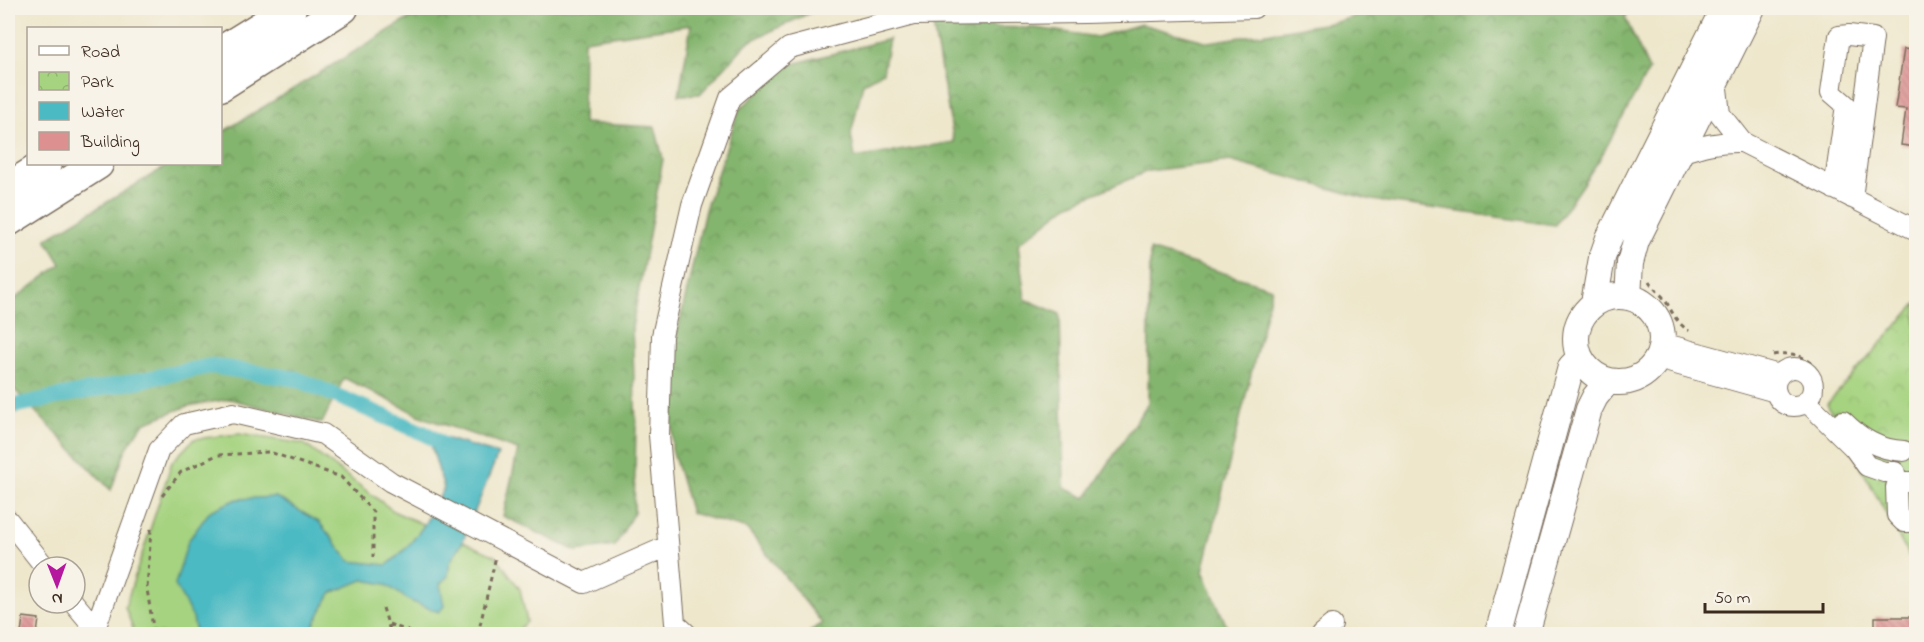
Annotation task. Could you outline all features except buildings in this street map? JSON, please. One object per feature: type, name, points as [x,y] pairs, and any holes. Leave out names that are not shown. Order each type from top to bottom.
[{"type":"highway","points":[[222,51],[291,8]]},
{"type":"highway","points":[[222,85],[343,8]]},
{"type":"highway","points":[[8,188],[44,165]]},
{"type":"highway","points":[[8,221],[96,165]]},
{"type":"main road","points":[[1594,303],[1602,258],[1609,238],[1724,8]]},
{"type":"main road","points":[[1628,297],[1630,263],[1636,241],[1752,8]]},
{"type":"main road","points":[[1628,297],[1650,309],[1662,331],[1660,351],[1649,371],[1636,379],[1622,383],[1607,381],[1591,373],[1579,359],[1575,347],[1577,328],[1585,311],[1594,303],[1605,298],[1628,297]]},
{"type":"main road","points":[[1498,634],[1571,367],[1579,359]]},
{"type":"main road","points":[[1526,634],[1589,409],[1594,397],[1607,381]]},
{"type":"lane","points":[[894,8],[913,15]]},
{"type":"lane","points":[[687,634],[675,623],[668,546],[659,435],[662,336],[692,205],[730,98],[789,48],[913,15],[1254,8]]},
{"type":"lane","points":[[1834,189],[1846,105],[1831,92],[1839,36],[1849,34],[1873,38],[1852,198]]},
{"type":"lane","points":[[1716,80],[1720,114],[1742,142]]},
{"type":"lane","points":[[1680,153],[1707,144],[1726,141],[1742,142],[1917,230]]},
{"type":"lane","points":[[1660,351],[1777,384]]},
{"type":"lane","points":[[1811,388],[1795,406],[1778,398],[1777,384],[1784,371],[1802,369],[1811,388],[1867,466],[1904,478]]},
{"type":"lane","points":[[1811,388],[1854,432],[1886,450],[1910,448]]},
{"type":"lane","points":[[97,632],[159,450],[184,424],[233,413],[323,434],[391,482],[584,583],[668,546]]},
{"type":"lane","points":[[1904,478],[1896,464],[1910,448]]},
{"type":"lane","points":[[1904,478],[1896,487],[1897,515],[1904,522],[1917,522]]},
{"type":"lane","points":[[8,520],[36,555]]},
{"type":"lane","points":[[84,615],[97,632]]},
{"type":"path","points":[[1647,275],[1680,324],[1692,333]]},
{"type":"path","points":[[1771,355],[1788,352],[1804,357],[1814,365],[1811,388]]},
{"type":"path","points":[[159,499],[182,472],[217,455],[270,452],[341,477],[373,512],[373,557]]},
{"type":"path","points":[[151,520],[147,589],[154,634]]},
{"type":"path","points":[[478,634],[495,537]]},
{"type":"path","points":[[383,608],[391,634]]},
{"type":"path","points":[[388,624],[416,634]]},
{"type":"green space","points":[[426,8],[820,8],[748,42],[700,94],[679,95],[691,25],[584,40],[583,123],[655,127],[663,159],[632,327],[636,426],[634,512],[615,546],[576,551],[503,516],[518,450],[425,418],[344,378],[322,423],[230,399],[188,406],[144,423],[126,449],[111,490],[8,383],[8,304],[61,264],[46,239],[168,165],[222,165],[222,132]]},
{"type":"green space","points":[[1382,8],[1630,8],[1625,17],[1649,70],[1599,160],[1555,225],[1372,200],[1230,161],[1148,171],[1068,205],[1018,244],[1025,299],[1060,314],[1064,488],[1086,498],[1148,403],[1150,250],[1272,288],[1203,571],[1230,634],[807,634],[822,623],[747,529],[691,513],[672,449],[673,352],[705,210],[739,110],[789,65],[889,39],[883,72],[863,83],[851,134],[855,158],[954,142],[933,26],[1036,28],[1097,37],[1141,24],[1209,42],[1336,22]]},
{"type":"green space","points":[[1916,304],[1916,561],[1911,560],[1827,404]]},
{"type":"green space","points":[[239,434],[304,444],[395,512],[496,556],[520,589],[527,622],[513,634],[135,634],[125,607],[172,462],[194,439]]},
{"type":"water","points":[[428,435],[498,454],[462,543],[450,562],[448,576],[440,584],[444,606],[439,612],[410,601],[385,584],[363,580],[331,593],[309,634],[196,634],[193,618],[175,585],[188,541],[210,511],[237,499],[276,497],[319,522],[350,561],[387,565],[414,539],[444,488]]},
{"type":"waterway","points":[[8,407],[211,366],[297,379],[428,435],[445,447]]}]
